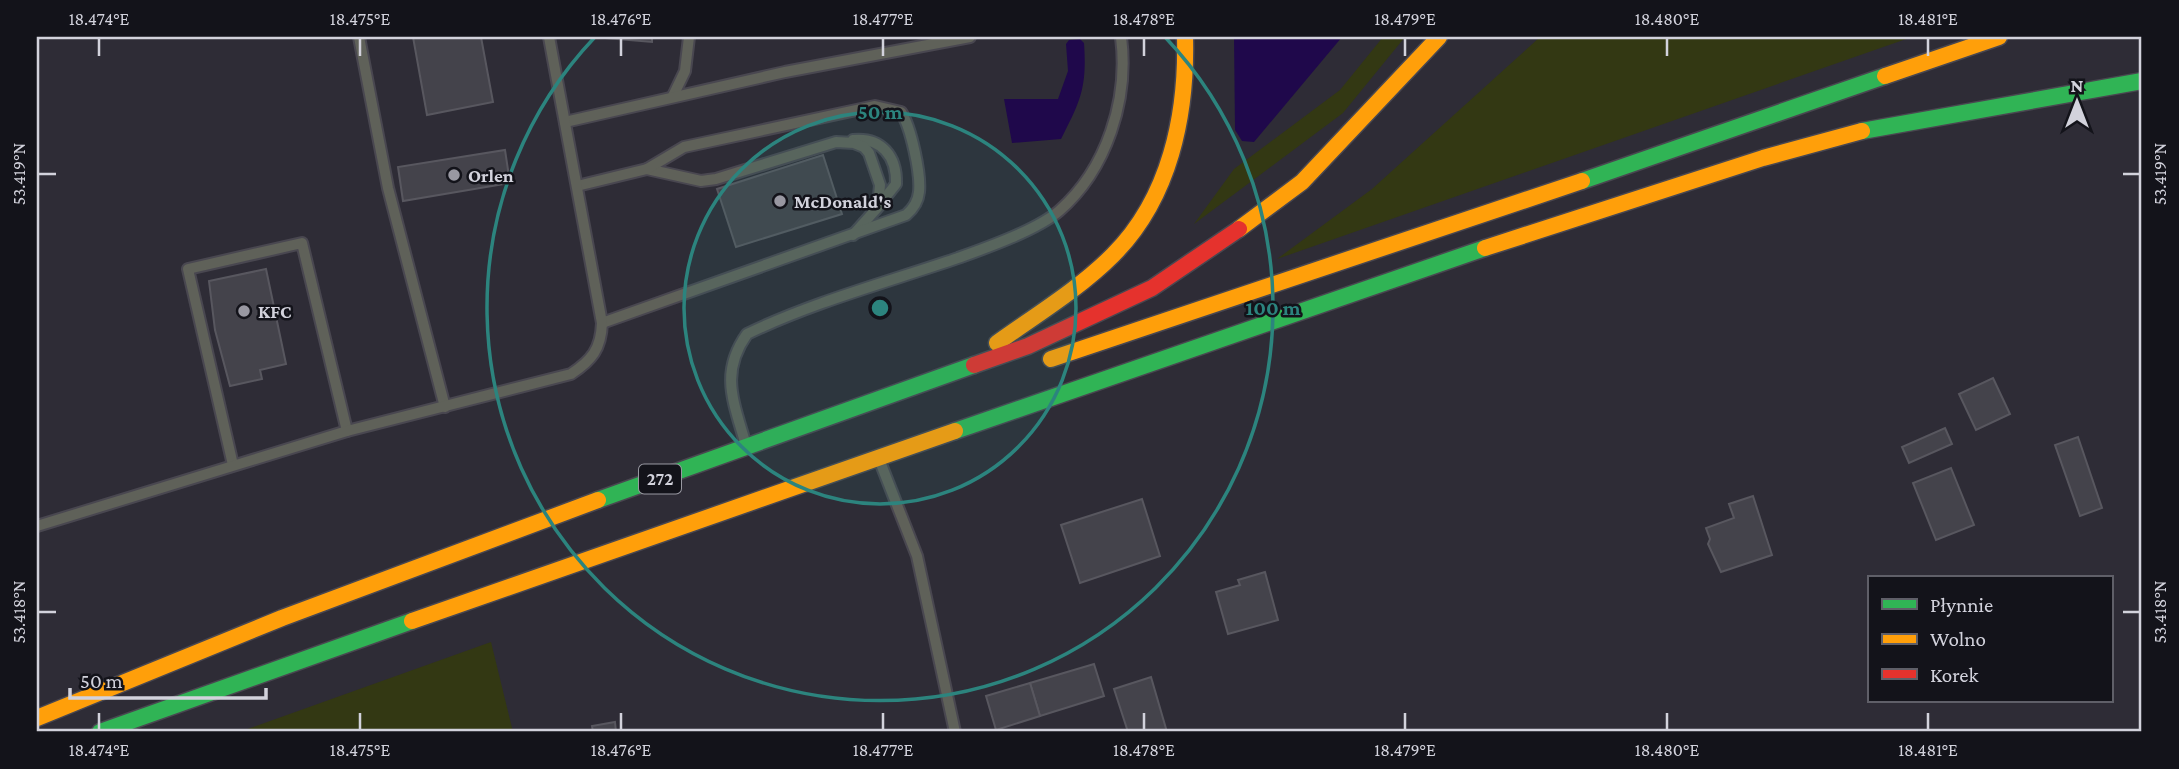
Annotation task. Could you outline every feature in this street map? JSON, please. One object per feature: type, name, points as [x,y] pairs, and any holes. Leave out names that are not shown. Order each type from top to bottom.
[{"type":"main road","points":[[956,372],[1114,254],[1155,197],[1172,157],[1187,65],[1185,37]]},
{"type":"main road","points":[[956,372],[1028,346],[1152,288],[1244,226],[1302,182],[1394,89],[1439,37]]},
{"type":"main road","points":[[956,372],[1024,366],[1401,243],[1999,37]]},
{"type":"main road","points":[[100,732],[379,630],[1563,221],[1847,134],[2142,81]]},
{"type":"main road","name":"272","points":[[37,718],[203,647],[363,585],[956,372]]},
{"type":"lane","points":[[359,37],[388,188],[445,407]]},
{"type":"lane","points":[[37,526],[346,431],[571,374],[596,354],[602,323],[549,37]]},
{"type":"lane","points":[[673,96],[685,71],[689,37]]},
{"type":"lane","points":[[565,122],[785,72],[970,37]]},
{"type":"lane","points":[[746,448],[731,388],[730,370],[735,351],[747,334],[994,245],[1058,212],[1093,172],[1114,123],[1123,85],[1121,37]]},
{"type":"lane","points":[[577,186],[647,169],[684,147],[875,106],[901,112],[908,122],[919,190],[918,200],[914,208],[897,221],[602,323]]},
{"type":"lane","points":[[647,169],[701,181],[716,179],[836,142],[871,140],[886,148],[896,184],[851,237]]},
{"type":"lane","points":[[836,142],[859,144],[869,153],[880,185],[878,206]]},
{"type":"lane","points":[[233,465],[188,269],[302,243],[346,431]]},
{"type":"lane","points":[[878,457],[917,556],[955,732]]},
{"type":"green space","points":[[1383,37],[1405,37],[1343,113],[1194,224],[1234,169],[1340,90]]},
{"type":"green space","points":[[1540,37],[1912,37],[1277,259],[1372,189]]},
{"type":"green space","points":[[491,642],[513,732],[239,732]]},
{"type":"shaded area","points":[[1234,37],[1342,37],[1254,142],[1242,141],[1235,130]]},
{"type":"shaded area","points":[[1080,39],[1084,43],[1081,93],[1061,139],[1012,143],[1004,99],[1058,99],[1068,71],[1066,44],[1069,40]]},
{"type":"building","points":[[413,37],[481,37],[493,102],[427,115]]},
{"type":"building","points":[[593,37],[652,37],[652,42]]},
{"type":"building","name":"Orlen","points":[[505,150],[510,183],[403,201],[398,167]]},
{"type":"building","name":"McDonald's","points":[[823,155],[842,214],[736,247],[717,189]]},
{"type":"building","name":"KFC","points":[[266,269],[286,364],[260,370],[262,379],[230,386],[215,330],[209,281]]},
{"type":"building","points":[[1993,378],[2010,414],[1976,430],[1959,394]]},
{"type":"building","points":[[1945,428],[1952,444],[1909,463],[1902,447]]},
{"type":"building","points":[[2078,437],[2102,508],[2080,516],[2055,445]]},
{"type":"building","points":[[1951,468],[1974,525],[1936,540],[1913,483]]},
{"type":"building","points":[[1753,496],[1772,555],[1721,572],[1708,544],[1710,539],[1706,528],[1734,518],[1729,504]]},
{"type":"building","points":[[1142,499],[1160,556],[1080,583],[1061,525]]},
{"type":"building","points":[[1265,572],[1278,620],[1228,634],[1216,592],[1240,585],[1238,580]]},
{"type":"building","points":[[1094,664],[1104,696],[1040,716],[1030,683]]},
{"type":"building","points":[[1151,677],[1167,732],[1128,732],[1114,689]]},
{"type":"building","points":[[1030,683],[1040,716],[996,730],[986,696]]},
{"type":"building","points":[[615,722],[616,732],[593,732],[592,726]]},
{"type":"traffic: fast","points":[[1582,181],[1885,76]]},
{"type":"traffic: fast","points":[[1862,131],[2142,81]]},
{"type":"traffic: fast","points":[[955,431],[1485,248]]},
{"type":"traffic: fast","points":[[598,500],[974,365]]},
{"type":"traffic: fast","points":[[100,732],[412,621]]},
{"type":"traffic: slow","points":[[997,343],[1100,267],[1133,232],[1149,208],[1171,154],[1178,125],[1183,96],[1185,37]]},
{"type":"traffic: slow","points":[[1239,229],[1302,182],[1439,37]]},
{"type":"traffic: slow","points":[[1885,76],[1999,37]]},
{"type":"traffic: slow","points":[[1485,248],[1763,158],[1862,131]]},
{"type":"traffic: slow","points":[[1051,359],[1582,181]]},
{"type":"traffic: slow","points":[[412,621],[955,431]]},
{"type":"traffic: slow","points":[[37,718],[282,618],[598,500]]},
{"type":"traffic: jam","points":[[974,365],[1028,346],[1152,288],[1239,229]]},
{"type":"place","name":"Orlen","points":[[454,175]]},
{"type":"place","name":"McDonald's","points":[[780,201]]},
{"type":"place","name":"KFC","points":[[244,311]]}]
